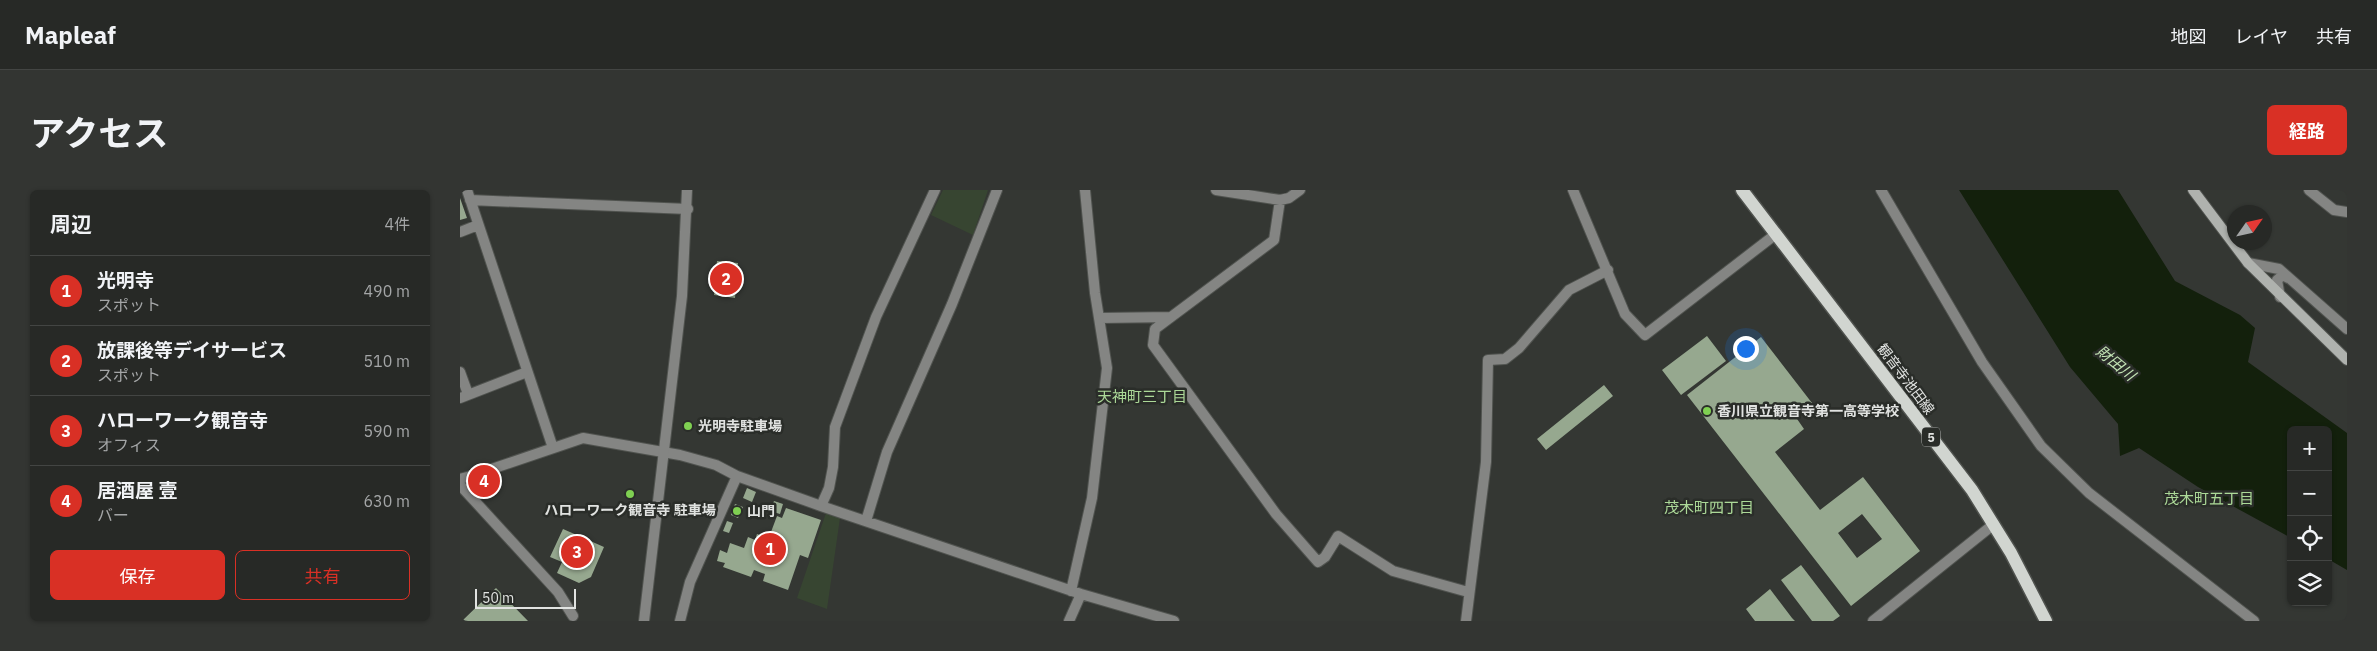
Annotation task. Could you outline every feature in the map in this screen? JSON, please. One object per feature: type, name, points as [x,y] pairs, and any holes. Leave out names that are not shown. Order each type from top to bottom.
[{"type":"main road","name":"観音寺池田線","points":[[1742,190],[1966,482],[1994,524],[2046,621]]},
{"type":"main road","points":[[2193,190],[2248,263],[2280,297],[2347,360]]},
{"type":"street","points":[[644,621],[682,296],[688,190]]},
{"type":"street","points":[[822,506],[829,488],[833,467],[836,427],[876,317],[935,190]]},
{"type":"street","points":[[866,521],[887,452],[952,304],[996,190]]},
{"type":"street","points":[[1069,621],[1076,592],[1092,498],[1107,368],[1095,293],[1085,190]]},
{"type":"street","points":[[1216,190],[1280,200],[1289,198],[1300,190]]},
{"type":"street","points":[[1573,190],[1625,314],[1645,335],[1776,234]]},
{"type":"street","points":[[1881,190],[1982,362],[2041,446],[2089,493],[2254,621]]},
{"type":"street","points":[[2309,190],[2334,210],[2347,212]]},
{"type":"street","points":[[553,448],[469,195],[688,209]]},
{"type":"street","points":[[1280,200],[1274,240],[1156,329],[1153,345],[1276,514],[1318,562],[1325,557],[1338,536],[1393,571],[1468,592]]},
{"type":"street","points":[[460,232],[478,225]]},
{"type":"street","points":[[2248,263],[2279,269],[2347,329]]},
{"type":"street","points":[[1466,621],[1468,592],[1486,462],[1488,360],[1505,359],[1519,348],[1569,290],[1608,270]]},
{"type":"street","points":[[2280,297],[2277,280],[2283,275],[2294,282]]},
{"type":"street","points":[[1100,318],[1171,317]]},
{"type":"street","points":[[460,372],[464,396],[527,372]]},
{"type":"street","points":[[460,479],[583,438],[664,452],[702,460],[737,476],[822,506],[1076,592],[1174,621]]},
{"type":"street","points":[[680,621],[690,582],[737,476]]},
{"type":"street","points":[[460,485],[558,592],[573,616]]},
{"type":"street","points":[[1873,621],[1994,524]]},
{"type":"shaded area","points":[[943,190],[988,190],[973,235],[931,215]]},
{"type":"shaded area","points":[[826,513],[840,518],[827,609],[797,598]]},
{"type":"water","name":"財田川","points":[[1959,190],[2118,190],[2175,281],[2240,315],[2255,328],[2248,362],[2347,433],[2347,570],[2332,561],[2332,426],[2287,426],[2287,536],[2198,487],[2139,448],[2120,456],[2118,424],[2070,367]]},
{"type":"building","points":[[460,198],[467,218],[460,220]]},
{"type":"building","points":[[717,261],[738,263],[735,298],[714,295]]},
{"type":"building","points":[[1707,336],[1726,361],[1681,395],[1662,370]]},
{"type":"building","name":"香川県立観音寺第一高等学校","points":[[1761,337],[1812,403],[1795,416],[1804,429],[1775,452],[1820,510],[1863,477],[1920,551],[1851,606],[1687,395]],"holes":[[[1862,514],[1882,539],[1857,558],[1838,533]]]},
{"type":"building","points":[[1604,385],[1613,396],[1546,450],[1537,439]]},
{"type":"building","points":[[747,488],[756,492],[752,502],[743,498]]},
{"type":"building","points":[[774,501],[783,504],[780,514],[770,511]]},
{"type":"building","name":"山門","points":[[735,504],[743,507],[738,518],[731,515]]},
{"type":"building","points":[[786,508],[821,520],[808,558],[800,555],[788,590],[763,581],[765,574],[754,570],[751,577],[723,567],[725,563],[717,561],[720,550],[727,553],[730,543],[744,548],[748,537],[755,540],[757,534],[776,540],[778,534],[771,532],[777,516],[782,518]]},
{"type":"building","points":[[727,521],[733,523],[729,533],[723,531]]},
{"type":"building","points":[[563,529],[604,547],[591,577],[579,583],[557,573],[562,562],[550,557]]},
{"type":"building","points":[[1801,565],[1840,616],[1833,621],[1812,621],[1781,580]]},
{"type":"building","points":[[496,588],[528,621],[462,621]]},
{"type":"building","points":[[1770,589],[1795,621],[1755,621],[1746,609]]},
{"type":"place","name":"放課後等デイサービス","points":[[726,279]]},
{"type":"place","name":"香川県立観音寺第一高等学校","points":[[1707,411]]},
{"type":"place","name":"光明寺駐車場","points":[[688,426]]},
{"type":"place","name":"居酒屋 壹","points":[[484,481]]},
{"type":"place","name":"ハローワーク観音寺 駐車場","points":[[630,494]]},
{"type":"place","name":"山門","points":[[737,511]]},
{"type":"place","name":"光明寺","points":[[770,549]]},
{"type":"place","name":"ハローワーク観音寺","points":[[577,552]]},
{"type":"district","name":"天神町三丁目","points":[[1142,396]]},
{"type":"district","name":"茂木町五丁目","points":[[2209,498]]},
{"type":"district","name":"茂木町四丁目","points":[[1709,507]]}]
